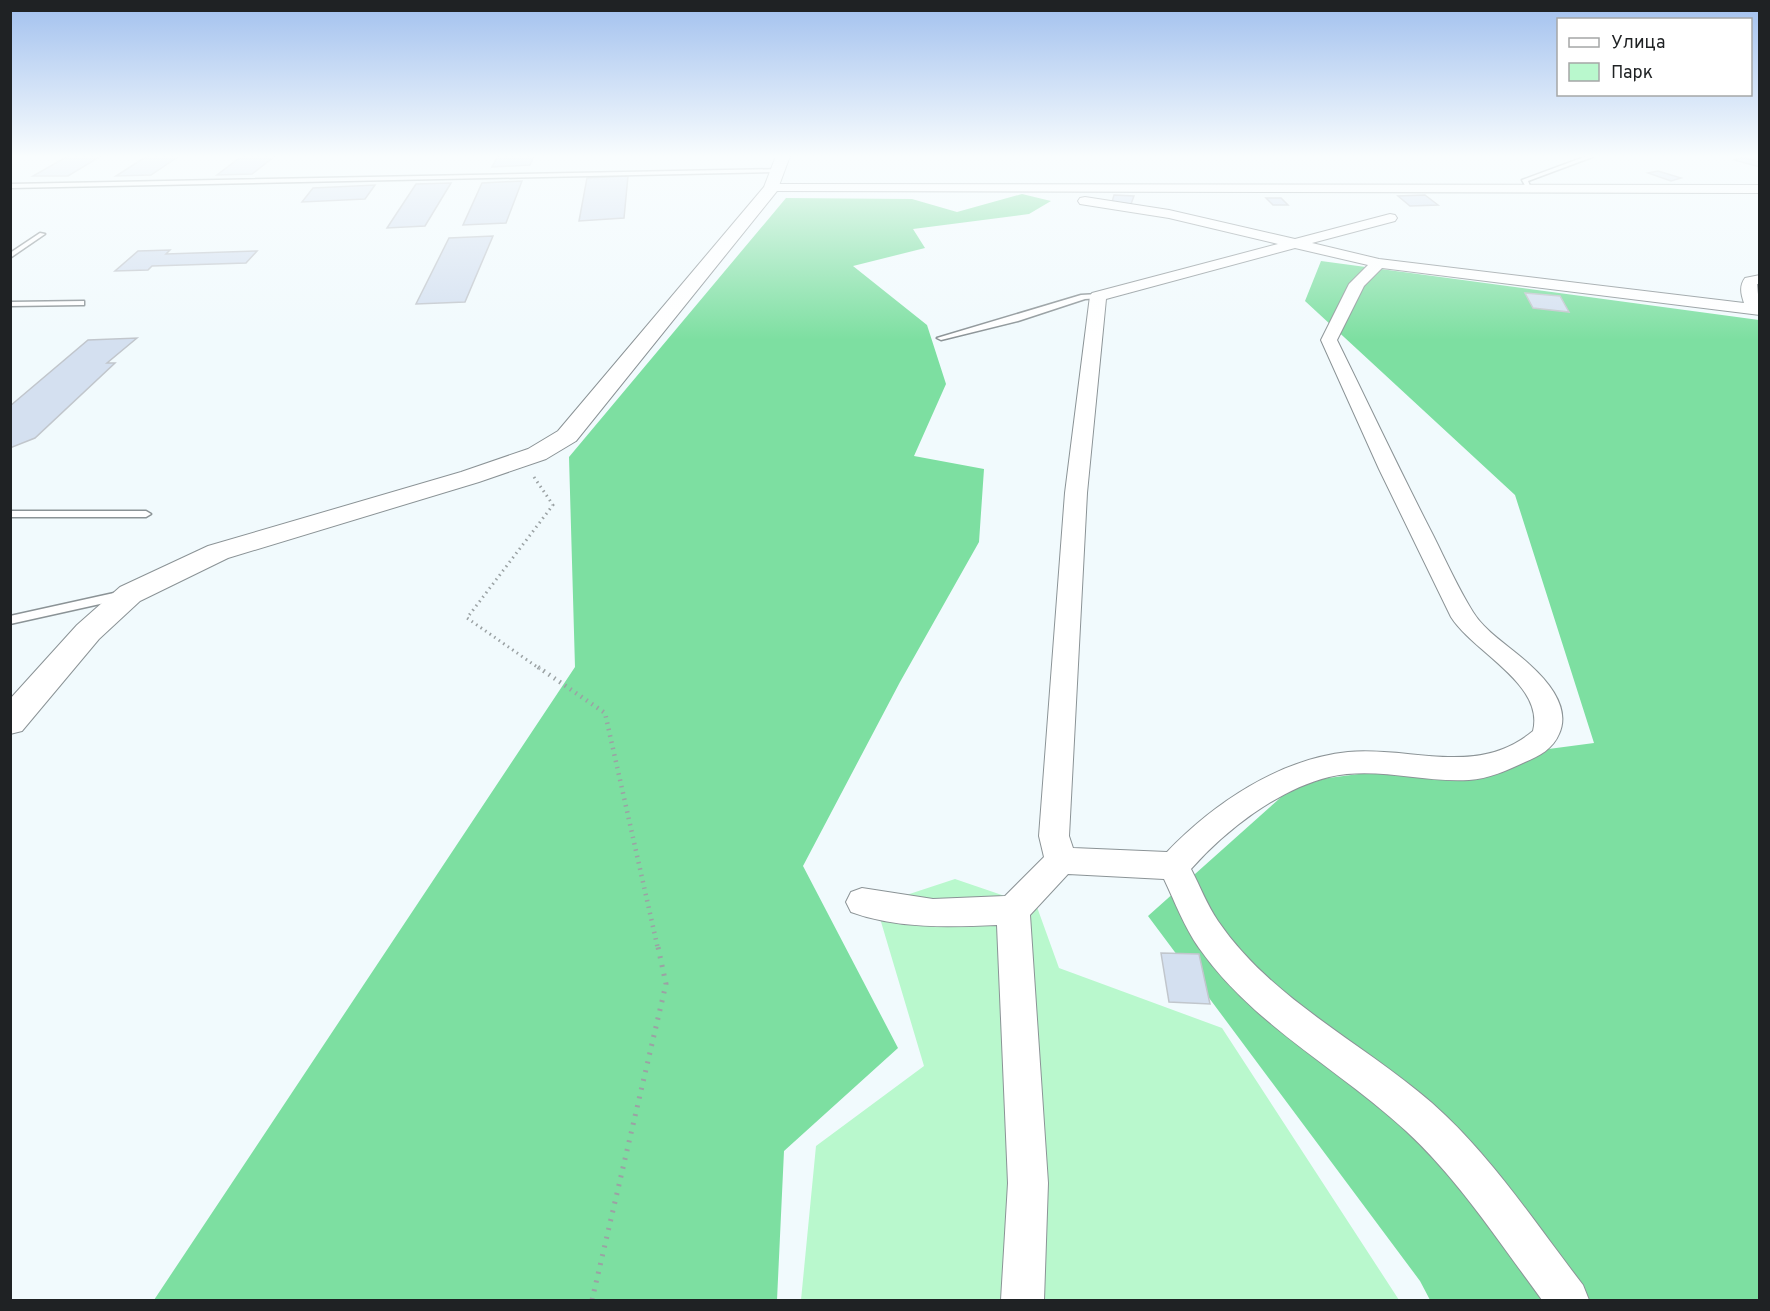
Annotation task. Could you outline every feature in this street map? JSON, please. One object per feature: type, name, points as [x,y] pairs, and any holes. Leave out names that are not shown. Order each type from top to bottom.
[{"type":"street","points":[[10,722],[88,632],[130,594],[218,552],[521,460],[537,454],[567,436],[741,217]]},
{"type":"street","points":[[1183,217],[1379,263],[1756,310],[1748,290],[1750,281],[1760,279]]},
{"type":"street","points":[[1061,861],[1054,836],[1076,493],[1098,296],[1390,218]]},
{"type":"street","points":[[1174,866],[1189,849],[1264,791],[1296,778],[1328,766],[1367,761],[1472,769],[1511,757],[1543,738],[1548,724],[1547,706],[1538,690],[1473,630],[1463,617],[1389,469],[1329,340],[1357,284],[1379,263]]},
{"type":"street","points":[[862,902],[933,913],[1013,910],[1061,861],[1174,866]]},
{"type":"street","points":[[1174,866],[1211,939],[1248,980],[1290,1019],[1372,1077],[1420,1118],[1460,1159],[1568,1300]]},
{"type":"street","points":[[1013,910],[1028,1183],[1022,1300]]},
{"type":"lane","points":[[10,256],[42,234]]},
{"type":"lane","points":[[941,338],[1015,319],[1084,297],[1098,296]]},
{"type":"lane","points":[[10,304],[81,303]]},
{"type":"lane","points":[[10,514],[146,514]]},
{"type":"lane","points":[[10,620],[89,601],[130,594]]},
{"type":"path","points":[[521,460],[553,505],[468,618],[605,713],[666,984],[592,1300]]},
{"type":"green space","points":[[770,217],[1004,217],[913,229],[925,248],[853,266],[927,325],[946,384],[914,456],[984,469],[979,542],[900,682],[803,866],[898,1048],[784,1151],[777,1300],[154,1300],[575,667],[569,457]]},
{"type":"green space","points":[[1321,261],[1759,320],[1759,1300],[1430,1300],[1420,1281],[1148,916],[1298,782],[1594,743],[1515,495],[1305,301]]},
{"type":"green space","points":[[955,879],[1037,907],[1059,968],[1222,1028],[1399,1300],[801,1300],[816,1146],[924,1066],[876,905]]},
{"type":"building","points":[[394,217],[430,217],[425,226],[387,228]]},
{"type":"building","points":[[467,217],[508,217],[506,223],[463,225]]},
{"type":"building","points":[[580,217],[624,217],[624,218],[579,221]]},
{"type":"building","points":[[493,236],[465,302],[416,304],[449,238]]},
{"type":"building","points":[[170,250],[166,254],[257,251],[246,263],[152,266],[148,270],[115,271],[138,251]]},
{"type":"building","points":[[1525,293],[1560,296],[1569,312],[1533,308]]},
{"type":"building","points":[[137,338],[107,363],[115,363],[35,438],[10,448],[10,406],[88,340]]},
{"type":"building","points":[[1161,953],[1199,954],[1210,1004],[1169,1002]]}]
